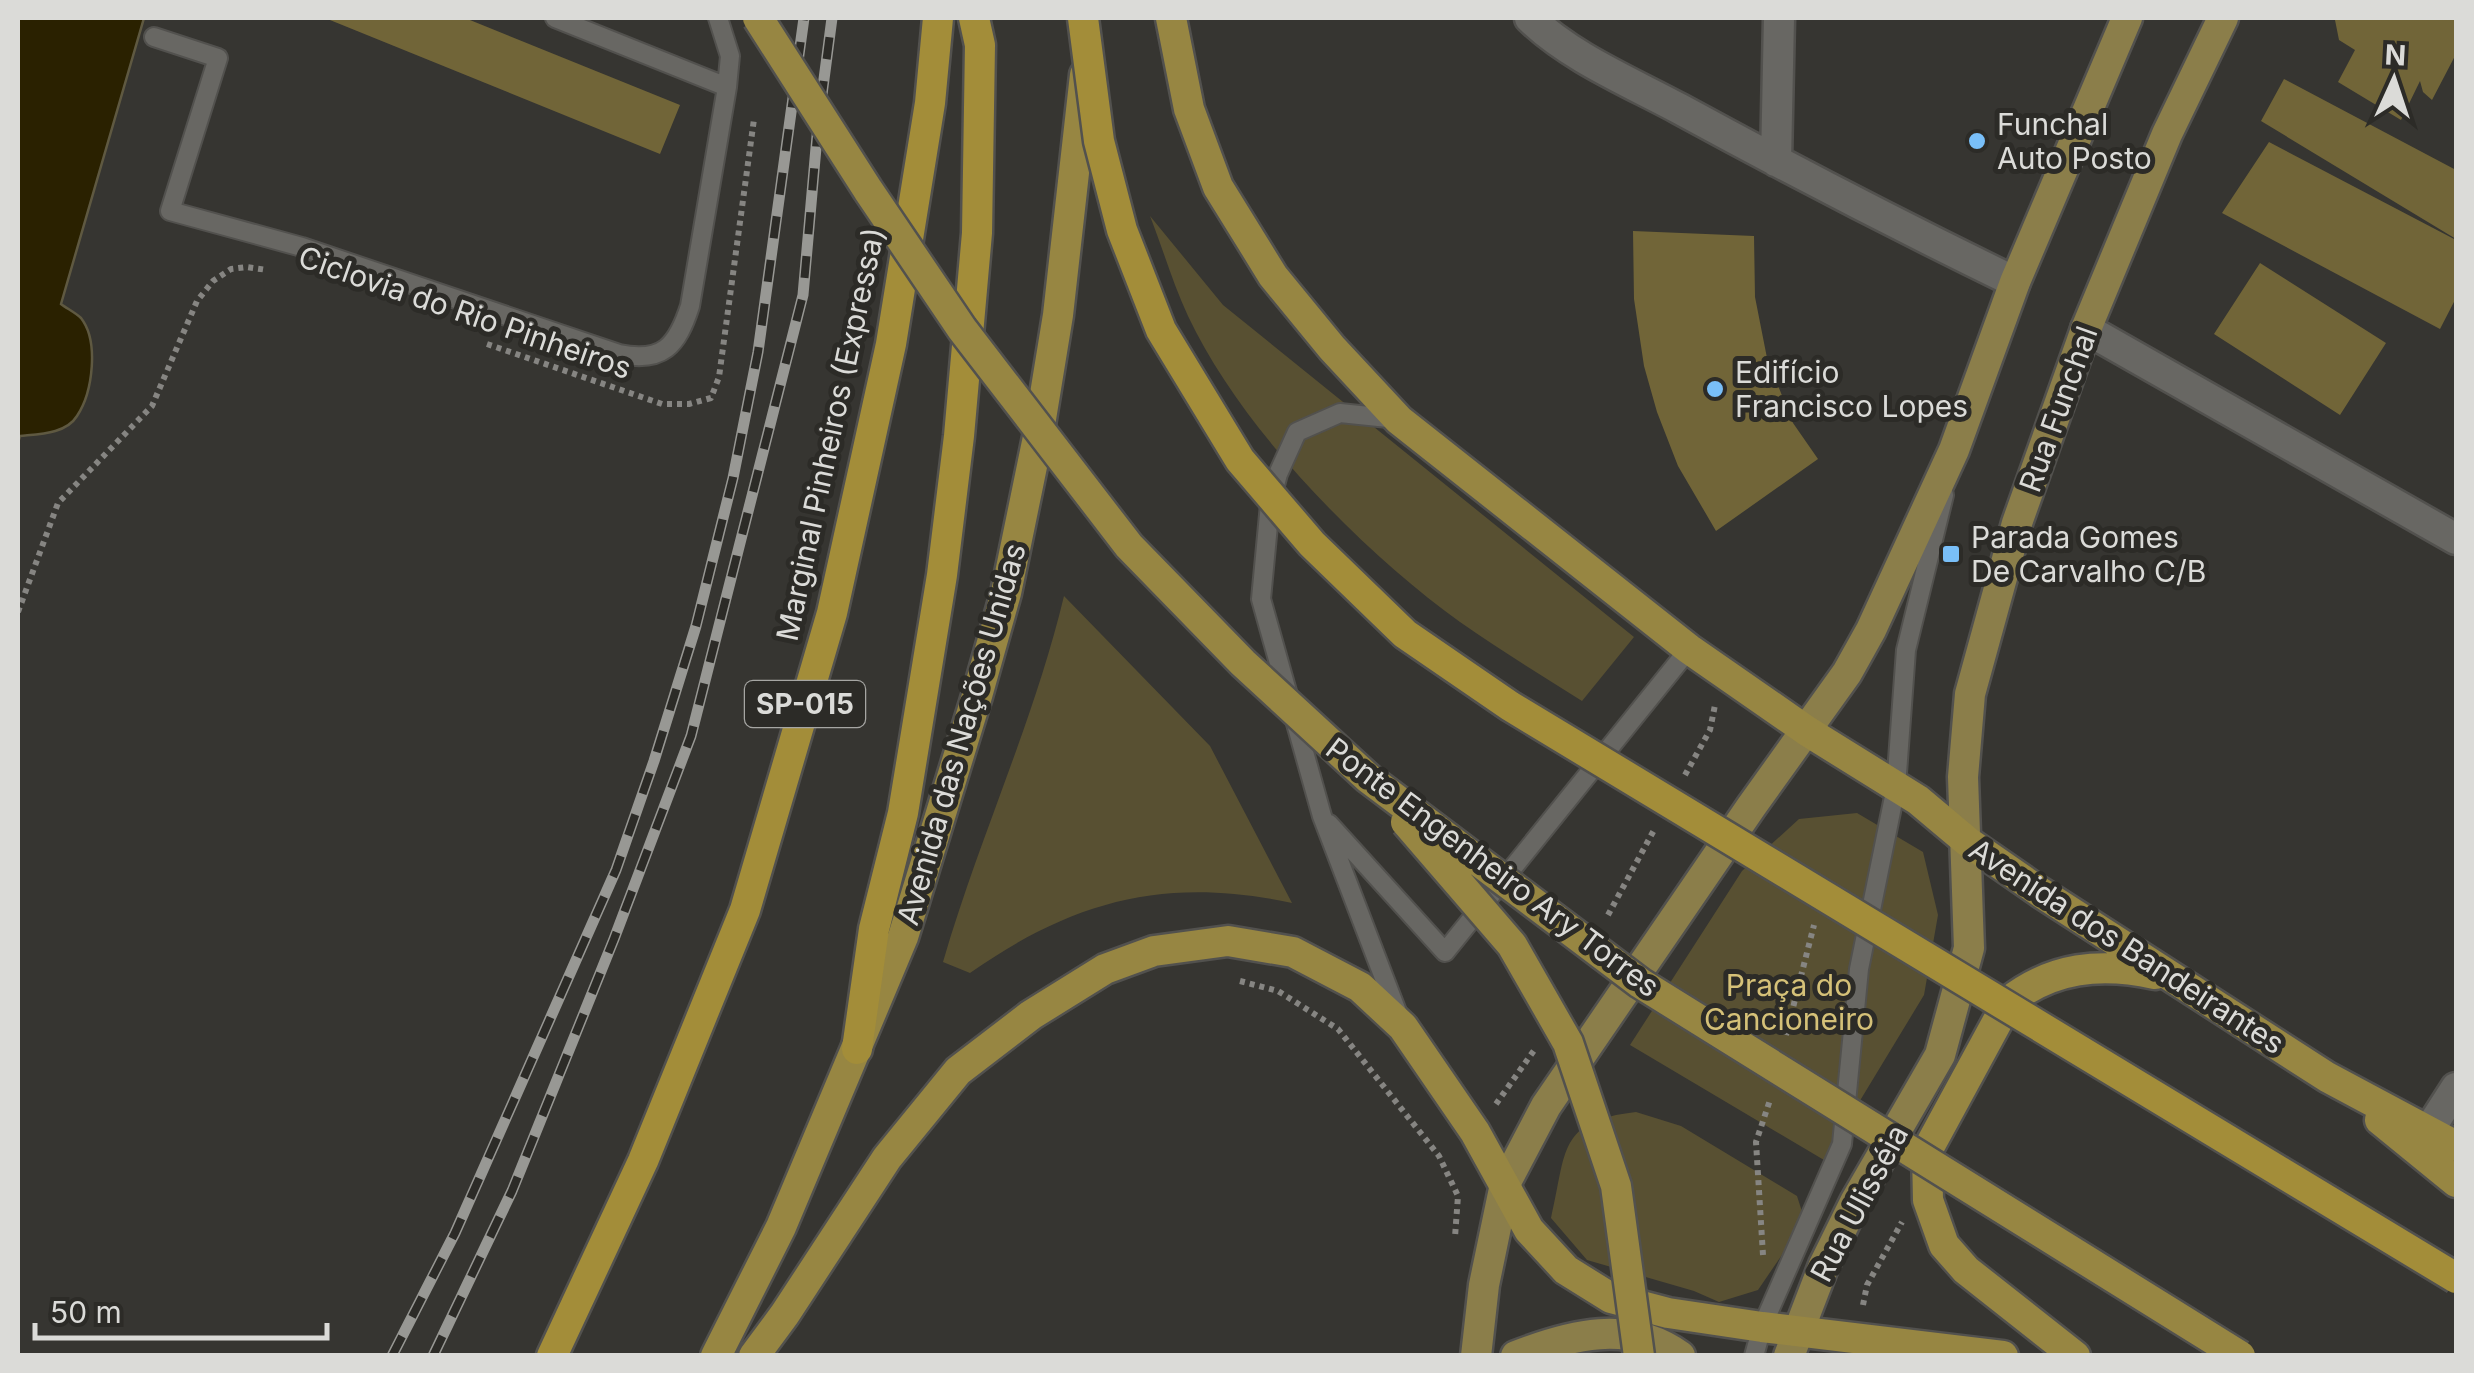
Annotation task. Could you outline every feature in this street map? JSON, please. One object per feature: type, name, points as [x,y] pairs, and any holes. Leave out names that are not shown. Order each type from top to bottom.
[{"type":"highway","name":"Ponte Engenheiro Ary Torres","points":[[758,18],[962,328],[1129,546],[1243,664],[1368,778],[1640,983],[2240,1356]]},
{"type":"highway","name":"Marginal Pinheiros (Expressa)","points":[[552,1356],[643,1161],[745,910],[832,613],[890,344],[930,103],[938,18]]},
{"type":"highway","points":[[857,1049],[874,929],[902,813],[930,664],[959,436],[977,232],[980,45],[974,18]]},
{"type":"highway","points":[[1084,18],[1099,142],[1122,230],[1161,330],[1240,460],[1312,544],[1404,634],[1527,716],[2456,1278]]},
{"type":"highway","name":"Avenida das Nações Unidas","points":[[716,1356],[782,1227],[903,937],[1006,593],[1058,315],[1092,18]]},
{"type":"highway","name":"Avenida dos Bandeirantes","points":[[1171,18],[1189,108],[1218,187],[1273,276],[1332,348],[1399,420],[1689,649],[1807,732],[1918,800],[1968,842],[2180,986],[2327,1077],[2456,1146]]},
{"type":"highway","points":[[1368,778],[1512,944],[1568,1043],[1616,1186],[1640,1356]]},
{"type":"highway","points":[[754,1356],[888,1158],[958,1071],[1032,1015],[1105,969],[1154,951],[1228,941],[1293,952],[1360,986],[1402,1027],[1476,1132],[1529,1230],[1566,1270],[1611,1298],[1758,1341],[2003,1356]]},
{"type":"highway","points":[[2075,1356],[1966,1270],[1944,1244],[1928,1200],[1927,1152],[2008,1002],[2026,988],[2061,973],[2110,968],[2157,974],[2180,986]]},
{"type":"highway","points":[[2327,1077],[2456,1182]]},
{"type":"main road","points":[[1476,1356],[1484,1285],[1504,1184],[1546,1106],[1848,673],[1871,630],[1954,450],[2015,282],[2127,18]]},
{"type":"main road","name":"Rua Funchal","points":[[1940,1055],[1970,948],[1963,776],[1970,694],[2017,524],[2086,329],[2167,134],[2222,18]]},
{"type":"main road","name":"Rua Ulisséia","points":[[1793,1343],[1824,1265],[1855,1202],[1940,1055]]},
{"type":"main road","points":[[1516,1356],[1564,1338],[1615,1332],[1666,1346],[1680,1356]]},
{"type":"street","points":[[1530,18],[1546,34],[1776,161],[2015,282]]},
{"type":"street","points":[[1776,161],[1779,18]]},
{"type":"street","points":[[2086,329],[2456,539]]},
{"type":"street","points":[[2429,1130],[2456,1088]]},
{"type":"lane","points":[[555,18],[728,87]]},
{"type":"lane","points":[[154,37],[218,58],[170,211],[302,247],[620,354],[642,358],[670,349],[687,318],[728,87],[730,56],[718,18]]},
{"type":"lane","points":[[1399,420],[1340,413],[1297,432],[1278,474],[1270,504],[1261,600],[1322,816],[1402,1027]]},
{"type":"lane","points":[[1758,1341],[1842,1144],[1860,969],[1896,787],[1906,650],[1954,450]]},
{"type":"lane","points":[[1322,816],[1445,952],[1689,649]]},
{"type":"path","name":"Ciclovia do Rio Pinheiros","points":[[474,339],[662,404],[689,404],[710,398],[719,378],[755,104]]},
{"type":"path","name":"Ciclovia do Rio Pinheiros","points":[[18,612],[58,503],[152,406],[205,291],[231,270],[248,267],[274,271]]},
{"type":"path","points":[[1226,978],[1278,992],[1338,1029],[1439,1156],[1458,1196],[1455,1245]]},
{"type":"green space","points":[[1150,216],[1223,305],[1634,637],[1582,701],[1422,593],[1306,484],[1239,401],[1211,358],[1188,316]]},
{"type":"green space","points":[[1064,596],[1210,746],[1292,903],[1203,892],[1123,900],[1046,927],[970,973],[943,962],[1038,688]]},
{"type":"green space","name":"Praça do Cancioneiro","points":[[1857,813],[1923,852],[1938,915],[1924,995],[1824,1160],[1630,1045],[1742,871],[1799,819]]},
{"type":"green space","points":[[1636,1112],[1681,1126],[1797,1196],[1805,1221],[1758,1290],[1719,1302],[1587,1260],[1551,1218],[1570,1143],[1592,1123]]},
{"type":"shaded area","points":[[18,18],[144,18],[61,304],[81,318],[87,328],[92,367],[87,394],[72,422],[51,432],[20,436],[18,443]]},
{"type":"building","points":[[325,18],[465,18],[680,105],[660,154]]},
{"type":"building","points":[[2456,18],[2456,54],[2432,100],[2423,92],[2420,81],[2401,120],[2338,82],[2355,50],[2339,40],[2335,20]]},
{"type":"building","points":[[2284,79],[2456,170],[2456,239],[2261,121]]},
{"type":"building","points":[[2269,142],[2456,240],[2456,298],[2440,329],[2222,213]]},
{"type":"building","name":"Edifício Francisco Lopes","points":[[1633,231],[1754,236],[1755,297],[1767,358],[1793,423],[1818,459],[1716,531],[1678,466],[1644,366],[1634,299]]},
{"type":"building","points":[[2260,263],[2386,343],[2340,415],[2214,334]]},
{"type":"railway","points":[[392,1356],[455,1233],[616,870],[696,626],[733,478],[758,352],[804,18]]},
{"type":"railway","points":[[433,1356],[512,1191],[691,736],[803,295],[832,18]]},
{"type":"place","name":"Funchal Auto Posto","points":[[1977,141]]},
{"type":"place","name":"Edifício Francisco Lopes","points":[[1715,389]]},
{"type":"place","name":"Parada Gomes De Carvalho C/B","points":[[1951,554]]}]
